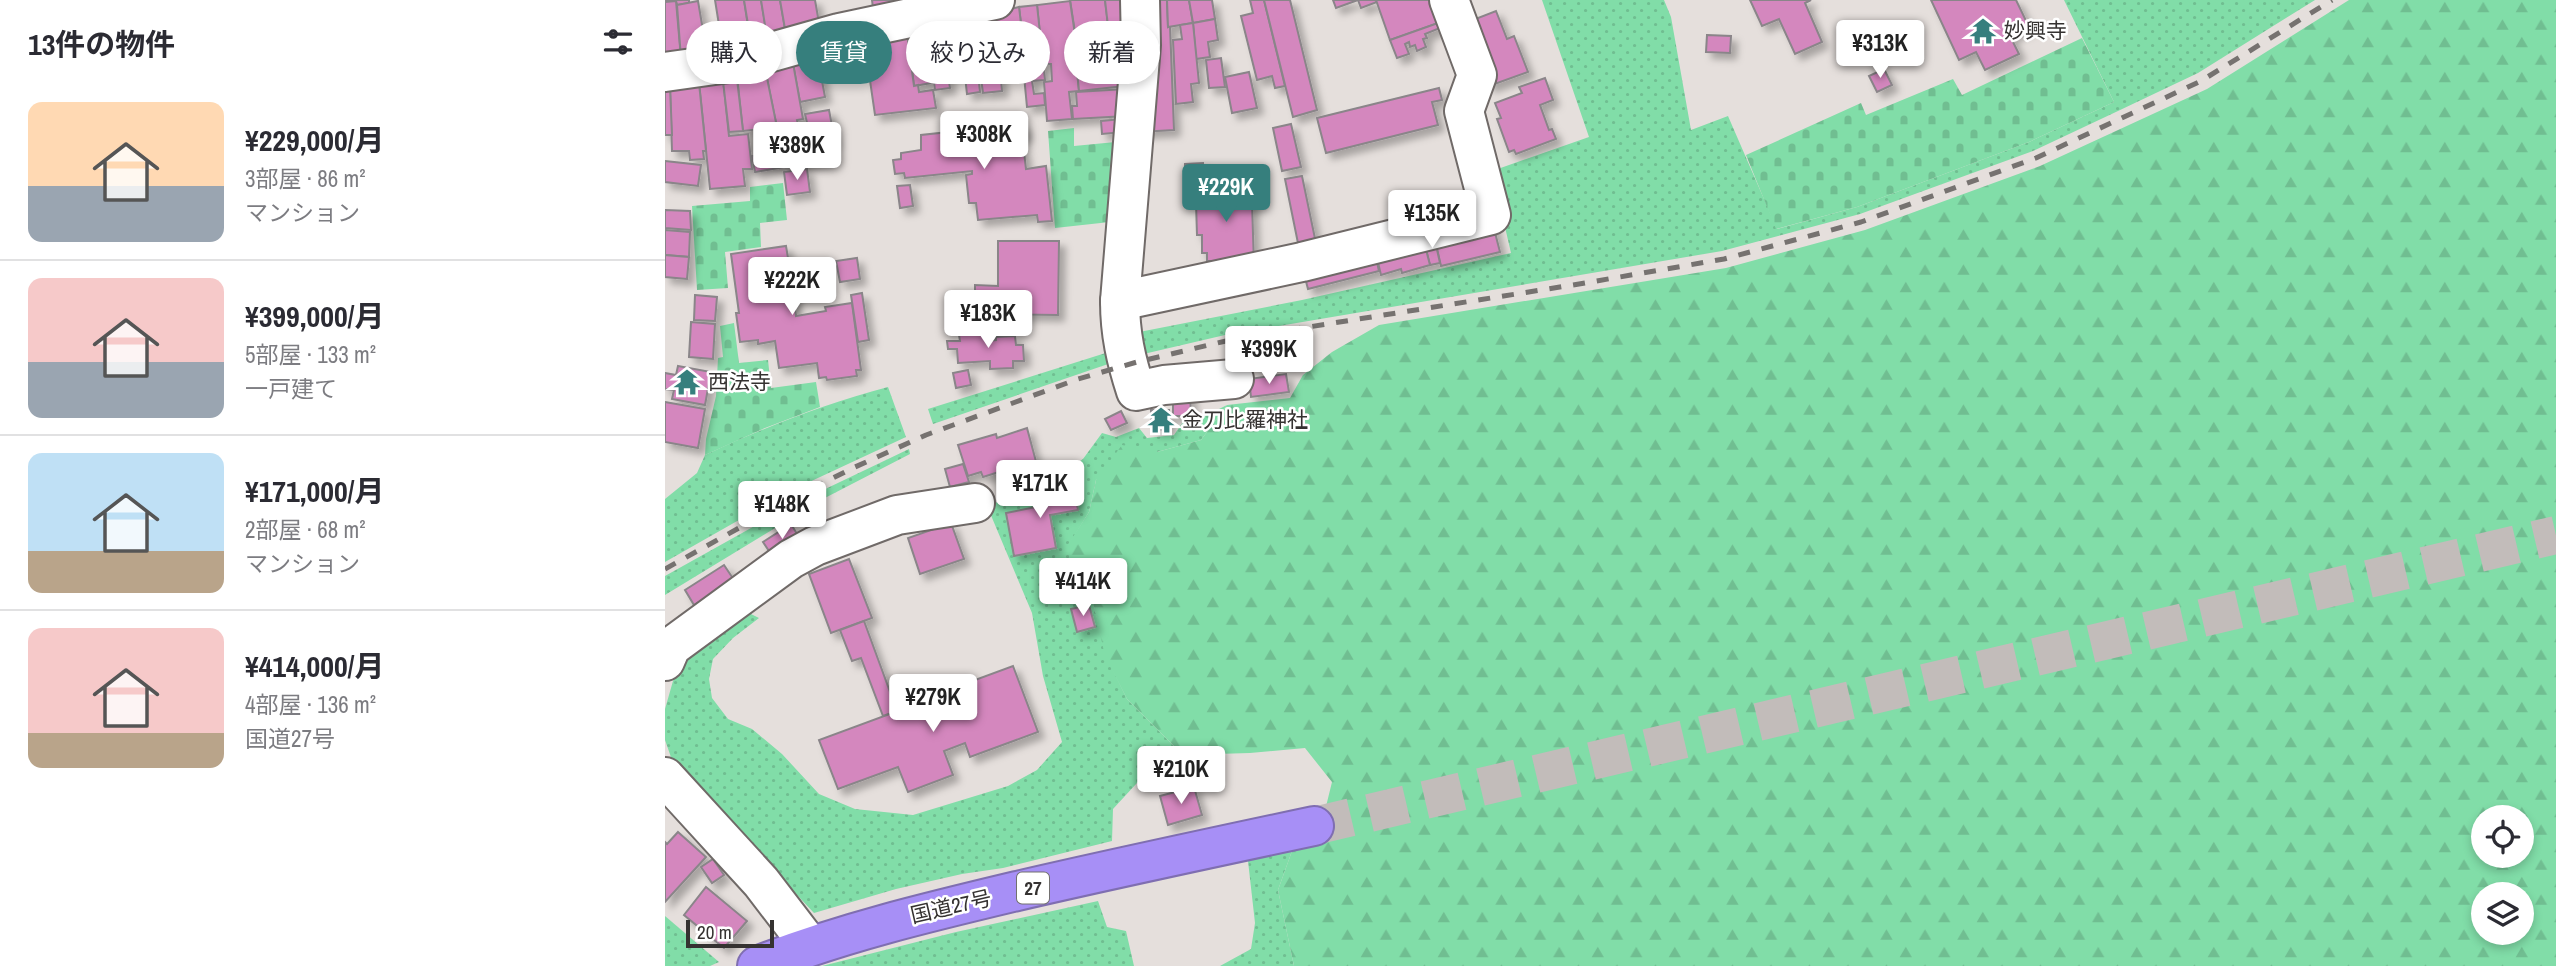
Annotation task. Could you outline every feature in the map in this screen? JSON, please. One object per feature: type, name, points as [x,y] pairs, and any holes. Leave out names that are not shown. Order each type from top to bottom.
[{"type":"highway","name":"国道27号","points":[[757,966],[810,946],[915,915],[1152,860],[1314,827]]},
{"type":"street","points":[[665,72],[736,62],[834,16],[995,0]]},
{"type":"street","points":[[1140,0],[1141,46],[1120,301],[1123,351],[1136,391],[1164,385],[1234,379]]},
{"type":"street","points":[[1120,301],[1302,262],[1491,215],[1464,111],[1477,75],[1449,0]]},
{"type":"street","points":[[665,662],[671,647],[791,559],[815,546],[897,515],[975,503]]},
{"type":"street","points":[[665,776],[761,882],[810,946]]},
{"type":"green space","points":[[1542,0],[1664,0],[1671,17],[1691,130],[1728,116],[1777,229],[1857,207],[2029,142],[2114,102],[2064,0],[2315,0],[2198,73],[2033,151],[1860,214],[1722,251],[1225,335],[1135,356],[1129,334],[1302,300],[1511,253],[1492,171],[1589,137]]},
{"type":"green space","points":[[2349,0],[2556,0],[2556,966],[1294,966],[1278,890],[1292,851],[1317,843],[1332,782],[1305,748],[1183,755],[1127,699],[1105,656],[1093,602],[1075,582],[1067,546],[1089,512],[1096,480],[1122,445],[1157,452],[1201,440],[1227,405],[1290,398],[1303,375],[1332,352],[1379,325],[1726,268],[1865,230],[2040,166],[2207,89]]},
{"type":"green space","points":[[2082,38],[2114,102],[2029,142],[1857,207],[1776,229],[1746,155],[1861,103],[1866,115],[1953,79],[1962,95]]},
{"type":"green space","points":[[1074,128],[1074,146],[1126,141],[1119,221],[1055,228],[1048,131]]},
{"type":"green space","points":[[783,183],[787,220],[760,223],[761,247],[725,252],[728,288],[697,290],[692,206],[750,201],[750,187]]},
{"type":"green space","points":[[734,323],[739,363],[768,360],[771,388],[816,382],[820,407],[705,455],[716,396],[718,358],[723,357],[720,326]]},
{"type":"green space","points":[[1112,351],[1114,362],[933,424],[928,409]]},
{"type":"green space","points":[[888,387],[906,437],[790,491],[665,562],[665,499],[697,473],[705,455],[795,417]]},
{"type":"green space","points":[[1227,405],[1201,440],[1157,452],[1096,480],[1089,512],[1068,546],[1075,582],[1093,601],[1106,656],[1127,699],[1183,755],[1160,758],[1113,809],[1112,841],[1003,868],[896,889],[814,913],[673,763],[665,740],[665,709],[673,681],[687,655],[749,613],[759,618],[733,638],[713,659],[709,679],[712,698],[728,719],[752,729],[782,754],[819,794],[855,809],[913,815],[1008,786],[1037,770],[1062,742],[1043,676],[1032,613],[990,513],[993,504],[1066,471],[1083,459],[1102,433],[1116,437],[1139,428],[1147,438],[1174,435],[1183,422],[1201,418]]},
{"type":"green space","points":[[909,449],[910,454],[821,500],[665,595],[665,576],[796,503]]},
{"type":"green space","points":[[1292,851],[1278,890],[1294,966],[1220,966],[1251,949],[1255,923],[1248,861]]},
{"type":"green space","points":[[1098,901],[1107,927],[1126,931],[1134,966],[822,966],[956,932]]},
{"type":"green space","points":[[665,916],[719,962],[710,966],[665,966]]},
{"type":"building","points":[[665,0],[689,0],[689,3],[677,5],[676,1]]},
{"type":"building","points":[[715,0],[744,0],[747,21],[718,21]]},
{"type":"building","points":[[744,0],[761,0],[765,21],[747,21]]},
{"type":"building","points":[[761,0],[780,0],[786,34],[782,35],[782,21],[764,21]]},
{"type":"building","points":[[780,0],[815,0],[819,21],[796,21],[796,27],[785,29]]},
{"type":"building","points":[[872,0],[893,0],[893,5],[873,8]]},
{"type":"building","points":[[1070,0],[1105,0],[1108,21],[1073,21]]},
{"type":"building","points":[[1105,0],[1124,0],[1125,21],[1107,21]]},
{"type":"building","points":[[1152,0],[1167,0],[1174,130],[1140,132],[1144,84],[1160,84],[1160,21],[1150,21]]},
{"type":"building","points":[[1167,0],[1189,0],[1193,23],[1168,27]]},
{"type":"building","points":[[1189,0],[1212,0],[1215,19],[1193,23]]},
{"type":"building","points":[[1250,0],[1264,0],[1285,86],[1275,88],[1272,76],[1257,80],[1241,16],[1253,13]]},
{"type":"building","points":[[1264,0],[1290,0],[1317,110],[1293,117]]},
{"type":"building","points":[[1333,0],[1358,0],[1336,8]]},
{"type":"building","points":[[1358,0],[1376,0],[1377,2],[1361,8]]},
{"type":"building","points":[[1376,0],[1437,0],[1444,21],[1390,40]]},
{"type":"building","points":[[1750,0],[1811,0],[1805,3],[1822,42],[1795,54],[1779,19],[1762,26]]},
{"type":"building","name":"妙興寺","points":[[1931,0],[2016,0],[2029,27],[2010,36],[2019,54],[1985,70],[1976,52],[1959,60]]},
{"type":"building","points":[[676,1],[681,58],[665,59],[665,2]]},
{"type":"building","points":[[698,1],[701,21],[686,21],[686,57],[681,58],[677,5]]},
{"type":"building","points":[[1070,1],[1073,21],[1064,21],[1064,84],[1078,84],[1079,91],[1069,92],[1072,119],[1047,121],[1044,84],[1052,81],[1050,21],[1039,21],[1037,5]]},
{"type":"building","points":[[1037,5],[1039,21],[1021,21],[1019,7]]},
{"type":"building","points":[[1019,7],[1021,21],[994,21],[993,13]]},
{"type":"building","points":[[1496,11],[1507,39],[1514,36],[1528,72],[1489,86],[1465,23]]},
{"type":"building","points":[[993,15],[994,21],[976,21],[975,17]]},
{"type":"building","points":[[1215,19],[1218,40],[1208,42],[1210,57],[1196,59],[1193,23]]},
{"type":"building","points":[[1193,23],[1199,83],[1191,84],[1193,102],[1176,104],[1173,40],[1182,39],[1180,25]]},
{"type":"building","points":[[1438,23],[1440,28],[1425,34],[1427,38],[1423,39],[1426,47],[1417,51],[1415,45],[1410,47],[1409,42],[1405,44],[1409,54],[1397,58],[1390,40]]},
{"type":"building","points":[[906,33],[906,84],[918,85],[919,92],[933,90],[936,108],[875,115],[871,84],[892,84],[892,35]]},
{"type":"building","points":[[1707,35],[1731,36],[1730,53],[1706,52]]},
{"type":"building","points":[[796,58],[796,80],[792,59]]},
{"type":"building","points":[[1221,58],[1225,87],[1209,88],[1206,60]]},
{"type":"building","points":[[793,63],[803,119],[797,120],[799,129],[808,127],[805,114],[829,110],[835,142],[831,143],[834,157],[785,167],[768,84],[782,84],[782,65]]},
{"type":"building","points":[[1884,69],[1892,85],[1877,92],[1869,76]]},
{"type":"building","points":[[1249,72],[1257,108],[1232,113],[1225,77]]},
{"type":"building","points":[[1545,78],[1553,100],[1540,105],[1549,130],[1552,129],[1556,139],[1516,154],[1514,150],[1509,152],[1497,119],[1501,118],[1495,103],[1522,93],[1519,87]]},
{"type":"building","points":[[699,84],[724,84],[729,136],[748,134],[752,169],[743,169],[745,186],[710,189]]},
{"type":"building","points":[[699,84],[706,151],[703,151],[704,159],[690,160],[689,151],[672,151],[670,87]]},
{"type":"building","points":[[723,84],[738,84],[743,131],[729,132]]},
{"type":"building","points":[[738,84],[768,84],[785,167],[755,172],[752,156],[760,155],[760,129],[743,131]]},
{"type":"building","points":[[797,84],[823,84],[825,97],[800,102]]},
{"type":"building","points":[[934,84],[949,84],[950,88],[935,90]]},
{"type":"building","points":[[966,84],[979,84],[980,92],[967,94]]},
{"type":"building","points":[[982,84],[1001,84],[1002,91],[983,93]]},
{"type":"building","points":[[1025,84],[1032,84],[1034,94],[1044,93],[1045,105],[1027,107]]},
{"type":"building","points":[[1078,84],[1125,84],[1125,86],[1079,91]]},
{"type":"building","points":[[670,87],[672,135],[665,135],[665,88]]},
{"type":"building","points":[[1439,88],[1442,100],[1432,102],[1438,125],[1326,153],[1317,118]]},
{"type":"building","points":[[1126,89],[1127,116],[1073,119],[1072,106],[1077,106],[1076,92]]},
{"type":"building","points":[[1122,119],[1123,132],[1102,134],[1101,121]]},
{"type":"building","points":[[1025,124],[1026,136],[1005,138],[1007,154],[1024,152],[1026,169],[1046,166],[1052,221],[1038,222],[1037,215],[978,220],[976,203],[969,203],[966,175],[972,174],[972,171],[905,178],[904,173],[895,174],[893,160],[901,159],[901,153],[921,150],[921,135]]},
{"type":"building","points":[[1291,124],[1301,167],[1282,171],[1273,128]]},
{"type":"building","points":[[665,161],[701,165],[698,186],[665,182]]},
{"type":"building","points":[[1203,163],[1204,180],[1185,181],[1185,164]]},
{"type":"building","points":[[807,169],[810,192],[787,195],[784,172]]},
{"type":"building","points":[[1302,176],[1318,253],[1301,258],[1285,179]]},
{"type":"building","points":[[1246,180],[1247,203],[1252,203],[1254,265],[1212,269],[1211,261],[1207,261],[1207,253],[1202,253],[1202,235],[1197,235],[1196,203],[1201,203],[1200,182]]},
{"type":"building","points":[[910,185],[913,206],[900,208],[897,186]]},
{"type":"building","points":[[665,210],[690,211],[691,230],[665,228]]},
{"type":"building","points":[[1492,221],[1500,252],[1441,266],[1434,236]]},
{"type":"building","points":[[665,230],[690,232],[689,257],[665,255]]},
{"type":"building","points":[[1434,236],[1440,263],[1430,265],[1423,238]]},
{"type":"building","points":[[1423,238],[1430,265],[1402,273],[1401,269],[1381,275],[1375,250]]},
{"type":"building","points":[[998,241],[1059,241],[1058,315],[975,314],[975,285],[998,286]]},
{"type":"building","points":[[786,246],[789,264],[798,263],[801,291],[793,293],[796,316],[826,311],[825,307],[852,303],[861,370],[856,370],[857,376],[827,380],[826,377],[819,378],[817,363],[779,368],[775,341],[758,344],[758,340],[740,342],[731,254]]},
{"type":"building","points":[[1374,249],[1379,271],[1308,289],[1302,266]]},
{"type":"building","points":[[665,255],[689,257],[687,279],[665,277]]},
{"type":"building","points":[[857,258],[860,279],[840,282],[836,261]]},
{"type":"building","points":[[862,293],[869,340],[858,342],[851,295]]},
{"type":"building","points":[[695,295],[717,297],[715,321],[694,320]]},
{"type":"building","points":[[691,322],[715,324],[713,359],[689,357]]},
{"type":"building","points":[[987,334],[987,341],[996,340],[996,337],[1015,336],[1016,345],[1023,345],[1024,361],[1013,361],[1013,368],[990,369],[990,361],[958,363],[957,349],[948,349],[947,341],[960,341],[959,335]]},
{"type":"building","name":"西法寺","points":[[678,366],[711,372],[705,405],[672,399],[674,390],[665,389],[665,373],[676,375]]},
{"type":"building","points":[[968,370],[971,385],[956,388],[953,373]]},
{"type":"building","points":[[1286,374],[1289,392],[1251,397],[1249,379]]},
{"type":"building","points":[[1173,393],[1190,393],[1191,416],[1173,416]]},
{"type":"building","points":[[665,402],[705,409],[698,448],[665,442]]},
{"type":"building","name":"金刀比羅神社","points":[[1151,410],[1169,410],[1170,430],[1152,430]]},
{"type":"building","points":[[1121,411],[1127,423],[1111,430],[1105,419]]},
{"type":"building","points":[[1027,428],[1038,469],[1015,476],[1014,473],[1004,476],[1002,471],[983,477],[981,472],[968,476],[958,445],[996,434],[997,438]]},
{"type":"building","points":[[963,464],[969,482],[950,487],[945,469]]},
{"type":"building","points":[[1073,483],[1078,510],[1050,515],[1056,548],[1014,556],[1006,513],[1036,507],[1033,491]]},
{"type":"building","points":[[951,523],[964,559],[920,574],[908,538]]},
{"type":"building","points":[[791,524],[800,539],[773,557],[763,542]]},
{"type":"building","points":[[849,559],[872,618],[831,633],[809,574]]},
{"type":"building","points":[[724,565],[734,580],[694,605],[685,590]]},
{"type":"building","points":[[1089,605],[1095,627],[1077,632],[1071,609]]},
{"type":"building","points":[[864,621],[897,711],[883,716],[861,658],[852,661],[840,630]]},
{"type":"building","points":[[1013,666],[1038,732],[970,757],[965,743],[944,751],[953,775],[908,792],[898,767],[838,789],[819,740],[922,702],[928,718],[951,708],[945,691]]},
{"type":"building","points":[[1194,787],[1202,815],[1168,825],[1160,796]]},
{"type":"building","points":[[678,832],[706,857],[665,902],[665,842],[667,844]]},
{"type":"building","points":[[713,859],[724,875],[712,883],[701,867]]},
{"type":"building","points":[[706,887],[747,921],[724,948],[684,915]]},
{"type":"tunnel","points":[[1314,826],[2556,535]]},
{"type":"railway","points":[[665,569],[855,467],[926,435],[1078,379],[1226,341],[1724,259],[1861,222],[2036,158],[2201,81],[2332,0]]},
{"type":"place","name":"妙興寺","points":[[1983,31]]},
{"type":"place","name":"西法寺","points":[[687,382]]},
{"type":"place","name":"金刀比羅神社","points":[[1161,420]]}]
